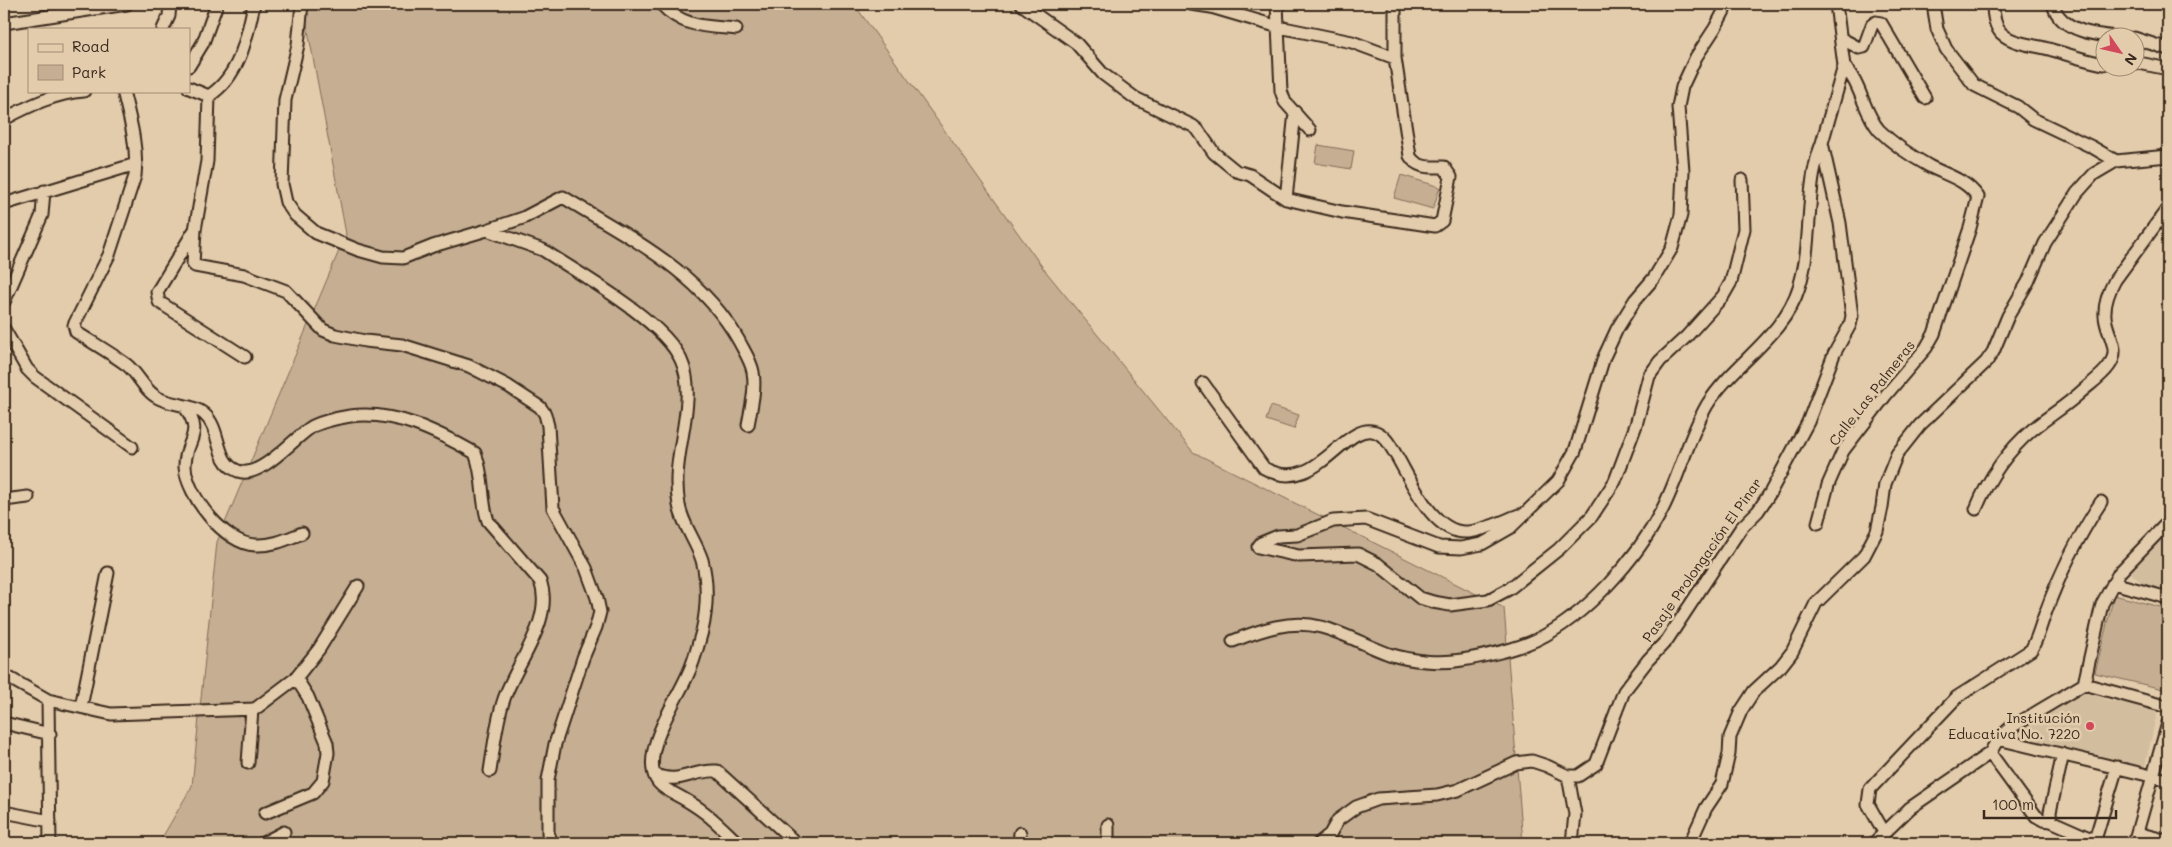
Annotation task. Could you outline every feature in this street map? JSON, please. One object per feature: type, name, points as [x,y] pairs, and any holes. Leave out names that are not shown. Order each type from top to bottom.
[{"type":"street","points":[[4,23],[127,4]]},
{"type":"street","points":[[163,28],[169,16],[170,4]]},
{"type":"street","points":[[190,64],[203,43],[217,4]]},
{"type":"street","points":[[254,4],[249,28],[236,66],[226,82],[209,96],[207,161],[195,230],[193,264],[197,268],[244,275],[286,291],[323,330],[335,335],[365,341],[402,345],[480,370],[540,407],[545,414],[548,426],[553,508],[586,568],[600,612],[555,744],[548,780],[548,833],[552,843]]},
{"type":"street","points":[[302,4],[298,45],[285,100],[282,184],[286,202],[296,215],[316,233],[358,250],[383,257],[403,258],[434,246],[523,218],[563,197],[657,254],[691,281],[715,308],[732,330],[749,358],[753,371],[754,384],[748,425]]},
{"type":"street","points":[[662,4],[676,17],[694,25],[736,29]]},
{"type":"street","points":[[1021,4],[1076,43],[1103,74],[1135,98],[1193,126],[1214,153],[1236,171],[1250,175],[1286,199],[1342,212],[1411,223],[1438,225],[1442,221],[1451,177],[1444,167],[1422,166],[1414,163],[1410,156],[1395,58],[1395,4]]},
{"type":"street","points":[[1191,4],[1211,7],[1279,27],[1352,42],[1395,58]]},
{"type":"street","points":[[1277,4],[1281,91],[1285,102],[1310,130]]},
{"type":"street","points":[[1233,642],[1263,629],[1289,625],[1319,626],[1390,654],[1428,661],[1459,661],[1499,652],[1535,640],[1566,622],[1605,586],[1637,550],[1662,510],[1708,405],[1724,384],[1780,324],[1799,289],[1808,246],[1816,159],[1844,66],[1836,4]]},
{"type":"street","points":[[1933,4],[1937,29],[1946,49],[1974,85],[2018,107],[2033,119],[2092,147],[2116,161]]},
{"type":"street","points":[[1993,4],[1992,15],[2001,32],[2016,41],[2094,62]]},
{"type":"street","points":[[2053,4],[2055,11],[2064,22],[2094,35]]},
{"type":"street","points":[[1723,6],[1686,75],[1682,87],[1678,107],[1683,171],[1681,216],[1672,248],[1654,278],[1635,300],[1617,329],[1604,357],[1575,451],[1558,481],[1510,528],[1482,544],[1461,548],[1439,547],[1366,519],[1333,521],[1297,535],[1278,536],[1261,543],[1258,547],[1299,556],[1358,554],[1378,564],[1420,598],[1433,602],[1450,604],[1488,600],[1509,590],[1559,549],[1592,516],[1615,481],[1636,425],[1649,376],[1660,361],[1687,336],[1723,296],[1731,282],[1744,229],[1742,180]]},
{"type":"street","points":[[1842,39],[1859,48],[1864,47],[1872,26],[1876,22],[1881,24],[1925,98]]},
{"type":"street","points":[[2144,41],[2168,49]]},
{"type":"street","points":[[2144,64],[2168,69]]},
{"type":"street","name":"Calle Las Palmeras","points":[[1818,523],[1828,485],[1843,451],[1886,395],[1926,348],[1934,334],[1970,228],[1978,197],[1966,183],[1900,149],[1879,129],[1870,117],[1853,75],[1844,66]]},
{"type":"street","points":[[190,88],[209,96]]},
{"type":"street","points":[[4,119],[34,104],[70,92]]},
{"type":"street","points":[[123,92],[132,127],[136,164],[135,176],[109,255],[74,325],[74,329],[127,365],[155,396],[184,404],[204,413],[212,423],[225,462],[237,471],[249,473],[261,468],[314,426],[353,416],[381,417],[409,422],[446,437],[476,454],[482,470],[484,509],[488,520],[540,581],[544,590],[541,620],[497,721],[490,771]]},
{"type":"street","points":[[1286,199],[1295,112]]},
{"type":"street","name":"Pasaje Prolongación El Pinar","points":[[1568,776],[1578,776],[1587,772],[1596,764],[1624,691],[1666,640],[1741,528],[1758,511],[1770,493],[1808,422],[1834,354],[1850,325],[1852,316],[1840,222],[1822,144]]},
{"type":"street","points":[[1690,843],[1706,808],[1722,784],[1729,754],[1730,737],[1741,711],[1754,691],[1781,666],[1792,652],[1816,603],[1864,556],[1877,531],[1885,484],[1897,454],[1920,425],[1986,362],[1993,352],[2008,316],[2028,282],[2045,243],[2077,193],[2094,174],[2116,161],[2168,156]]},
{"type":"street","points":[[4,204],[136,164]]},
{"type":"street","points":[[4,302],[42,215],[44,191]]},
{"type":"street","points":[[1976,508],[1984,488],[1997,467],[2012,449],[2034,428],[2061,410],[2108,368],[2116,350],[2105,318],[2108,292],[2168,208]]},
{"type":"street","points":[[195,230],[157,292],[157,298],[159,302],[245,357]]},
{"type":"street","points":[[487,230],[543,250],[631,308],[667,339],[680,358],[687,378],[687,401],[677,465],[678,497],[680,511],[702,561],[706,595],[705,618],[700,641],[688,674],[657,736],[653,766],[656,780],[666,789],[697,805],[715,819],[738,843]]},
{"type":"street","points":[[4,329],[27,368],[36,377],[132,447]]},
{"type":"street","points":[[1203,383],[1264,468],[1272,472],[1300,473],[1313,468],[1356,435],[1368,431],[1375,432],[1387,441],[1422,501],[1437,520],[1452,529],[1467,532],[1488,527],[1526,513]]},
{"type":"street","points":[[184,404],[192,416],[194,425],[185,465],[187,477],[198,501],[214,521],[228,534],[253,545],[273,545],[302,532]]},
{"type":"street","points":[[4,500],[28,497]]},
{"type":"street","points":[[1884,832],[1868,804],[1870,790],[1957,697],[2031,650],[2038,639],[2044,614],[2076,542],[2101,502]]},
{"type":"street","points":[[2084,684],[2102,604],[2119,573],[2168,522]]},
{"type":"street","points":[[81,707],[108,573]]},
{"type":"street","points":[[2113,583],[2168,598]]},
{"type":"street","points":[[4,676],[48,700],[111,714],[252,709],[277,694],[296,678],[319,649],[358,586]]},
{"type":"street","points":[[265,813],[313,793],[323,782],[328,753],[327,743],[308,697],[296,678]]},
{"type":"street","points":[[1874,843],[1910,808],[1990,753],[1998,739],[2010,728],[2084,684],[2168,707]]},
{"type":"street","points":[[48,700],[50,734],[50,843]]},
{"type":"street","points":[[248,764],[252,709]]},
{"type":"street","points":[[4,722],[50,734]]},
{"type":"street","points":[[2164,840],[2136,838],[2168,723]]},
{"type":"street","points":[[1998,739],[2168,780]]},
{"type":"street","points":[[1990,753],[2036,816],[2094,842],[2117,767]]},
{"type":"street","points":[[2051,822],[2050,812],[2063,754]]},
{"type":"street","points":[[1319,843],[1330,834],[1338,820],[1356,807],[1378,799],[1437,795],[1458,790],[1516,762],[1532,761],[1568,776],[1575,814],[1572,843]]},
{"type":"street","points":[[654,774],[665,779],[679,778],[703,771],[717,771],[796,843]]},
{"type":"street","points":[[4,812],[50,821]]},
{"type":"street","points":[[1108,826],[1108,843]]},
{"type":"street","points":[[262,843],[284,832]]},
{"type":"shaded area","points":[[2168,531],[2168,591],[2146,587],[2128,570]]},
{"type":"shaded area","name":"Institución Educativa No. 7220","points":[[2080,690],[2114,702],[2116,700],[2155,710],[2157,713],[2145,766],[2140,771],[2007,739]]},
{"type":"green space","points":[[303,4],[854,4],[1043,268],[1193,452],[1504,608],[1523,843],[159,843],[192,786],[217,542],[346,234]]},
{"type":"green space","points":[[1318,145],[1354,151],[1351,169],[1315,163]]},
{"type":"green space","points":[[1401,175],[1440,187],[1433,209],[1394,198]]},
{"type":"green space","points":[[1271,406],[1299,415],[1294,429],[1266,420]]},
{"type":"green space","points":[[2114,595],[2168,609],[2167,690],[2095,673]]},
{"type":"place","name":"Institución Educativa No. 7220","points":[[2090,726]]}]
